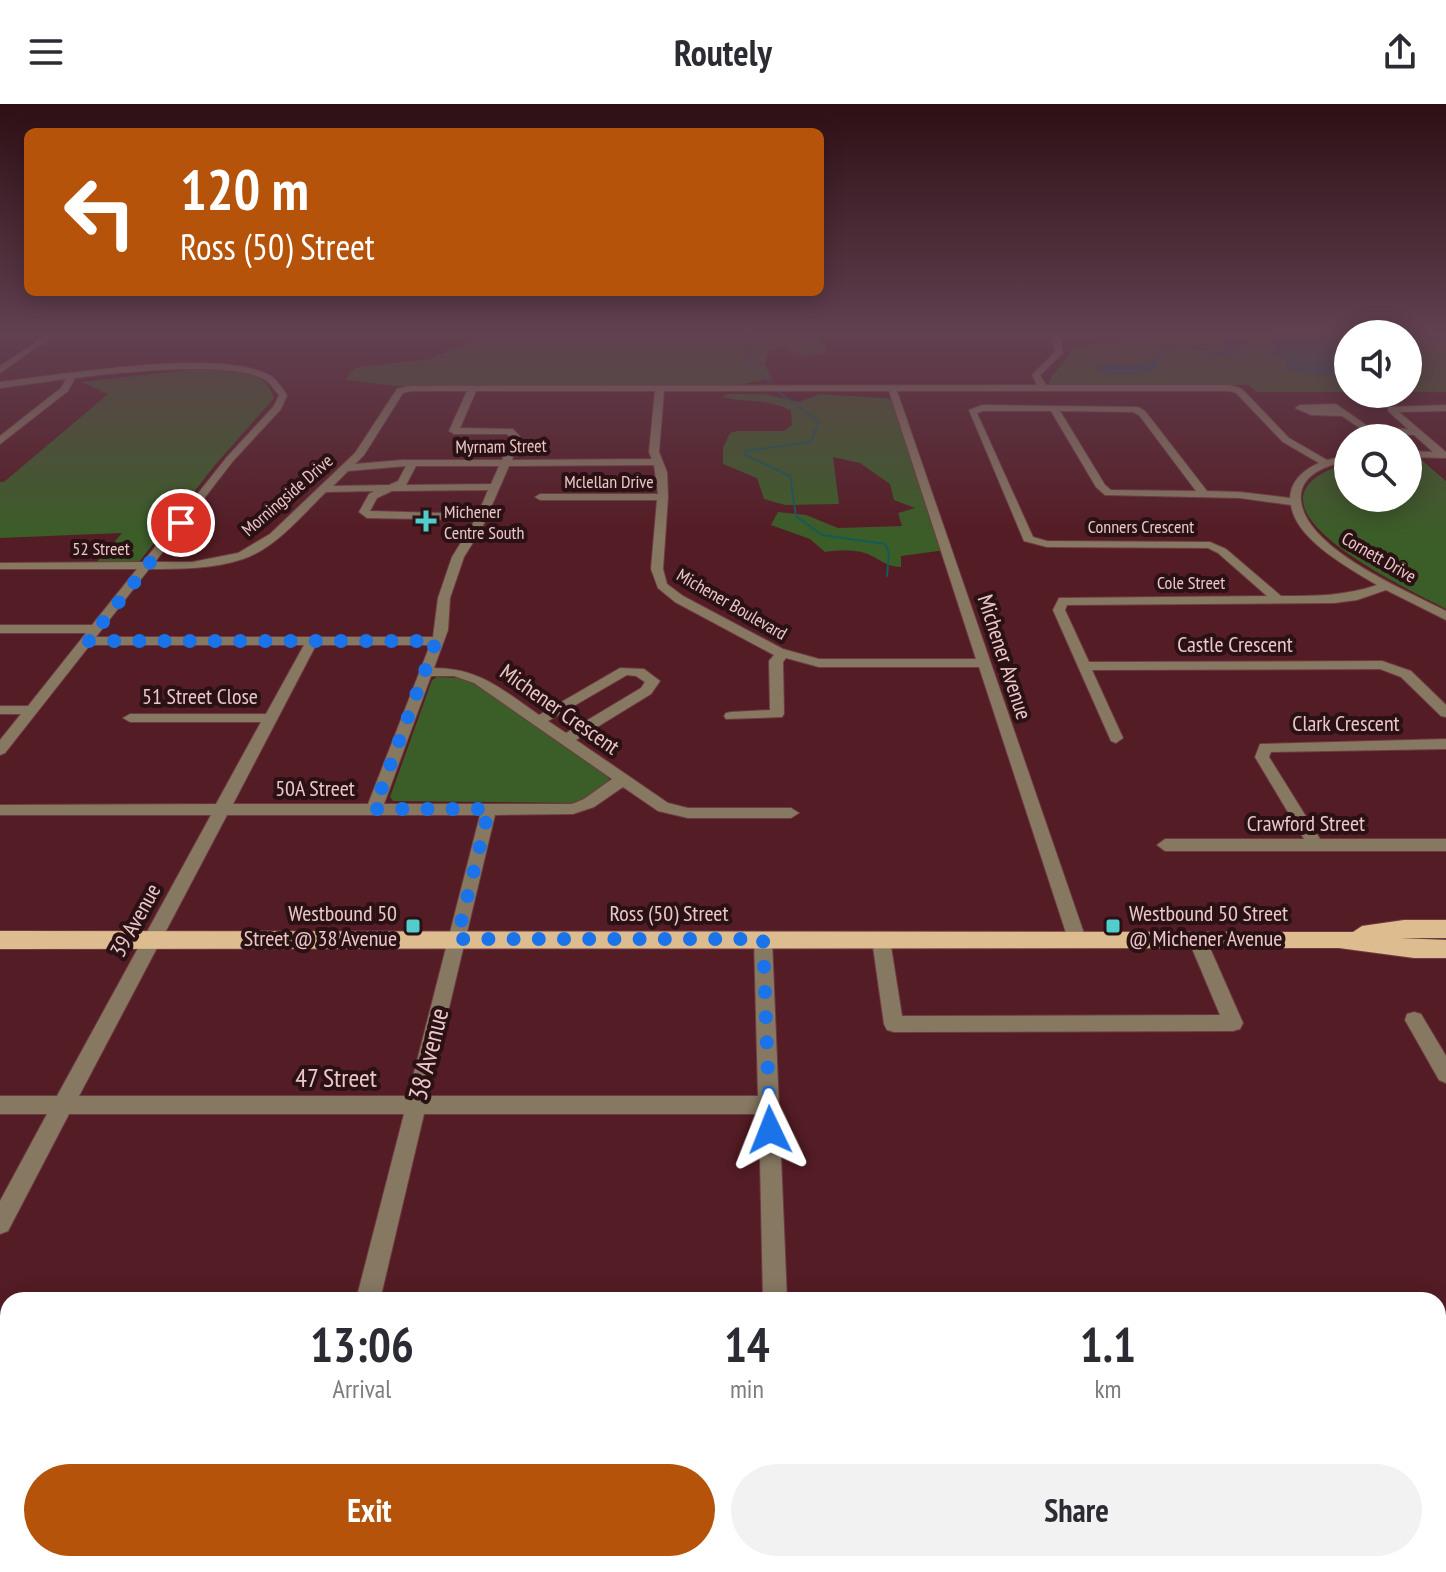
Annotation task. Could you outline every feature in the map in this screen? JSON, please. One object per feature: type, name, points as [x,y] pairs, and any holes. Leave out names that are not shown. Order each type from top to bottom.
[{"type":"main road","name":"Ross (50) Street","points":[[1339,939],[1404,929],[1446,929]]},
{"type":"main road","name":"Ross (50) Street","points":[[0,940],[1339,939],[1414,949],[1446,949]]},
{"type":"street","points":[[0,441],[51,401]]},
{"type":"street","points":[[0,750],[230,459],[281,401]]},
{"type":"street","name":"Morningside Drive","points":[[248,553],[274,536],[361,453],[394,401]]},
{"type":"street","points":[[374,809],[442,630],[444,598],[454,567],[482,517],[516,438],[513,432],[454,431],[467,401]]},
{"type":"street","name":"Mclellan Drive","points":[[540,497],[663,497],[662,475],[654,450],[659,401]]},
{"type":"street","name":"Michener Avenue","points":[[896,401],[1077,939]]},
{"type":"street","points":[[1247,401],[1286,440],[1327,464]]},
{"type":"street","name":"Conners Crescent","points":[[1054,408],[982,408],[972,412],[1026,536],[1047,544],[1210,545],[1222,551],[1279,600]]},
{"type":"street","points":[[1054,408],[1105,491],[1123,495],[1204,495],[1294,502],[1296,489],[1305,476],[1334,462]]},
{"type":"street","points":[[1054,408],[1128,408],[1140,411],[1204,495]]},
{"type":"street","points":[[1407,424],[1391,409],[1446,408]]},
{"type":"street","points":[[1345,413],[1361,424]]},
{"type":"street","points":[[1422,437],[1444,455]]},
{"type":"street","points":[[1422,454],[1444,455]]},
{"type":"street","name":"Myrnam Street","points":[[346,468],[413,463],[657,462]]},
{"type":"street","points":[[413,463],[403,482],[373,496],[364,512],[371,516],[482,517]]},
{"type":"street","points":[[323,489],[494,487]]},
{"type":"street","name":"Michener Boulevard","points":[[663,497],[657,572],[666,589],[782,654],[825,663],[984,663]]},
{"type":"street","name":"Cornett Drive","points":[[1294,502],[1303,523],[1326,547],[1446,616]]},
{"type":"street","name":"52 Street","points":[[0,566],[206,564],[248,553]]},
{"type":"street","name":"Cole Street","points":[[1084,666],[1059,610],[1063,601],[1345,598],[1389,585]]},
{"type":"street","points":[[0,629],[97,629]]},
{"type":"street","points":[[88,641],[436,641]]},
{"type":"street","name":"39 Avenue","points":[[0,1223],[312,641]]},
{"type":"street","points":[[731,716],[777,714],[776,661],[782,654]]},
{"type":"street","name":"Castle Crescent","points":[[1084,666],[1382,665],[1406,674],[1446,713]]},
{"type":"street","points":[[1084,666],[1116,738]]},
{"type":"street","points":[[538,721],[625,671],[639,672],[653,681],[646,691],[566,740]]},
{"type":"street","name":"Michener Crescent","points":[[425,672],[455,672],[473,677],[663,807],[679,812],[791,813]]},
{"type":"street","points":[[0,710],[32,710]]},
{"type":"street","name":"51 Street Close","points":[[130,718],[271,718]]},
{"type":"street","name":"Clark Crescent","points":[[1316,846],[1262,757],[1265,747],[1446,744]]},
{"type":"street","name":"50A Street","points":[[0,810],[573,809],[589,803],[622,780]]},
{"type":"street","name":"38 Avenue","points":[[370,1292],[489,809]]},
{"type":"street","name":"Crawford Street","points":[[1165,845],[1446,845]]},
{"type":"street","points":[[763,939],[775,1292]]},
{"type":"street","points":[[881,940],[894,1024],[1233,1023],[1197,939]]},
{"type":"street","points":[[1414,1020],[1446,1074]]},
{"type":"street","name":"47 Street","points":[[0,1105],[769,1105]]},
{"type":"green space","points":[[100,401],[272,401],[215,465],[139,562],[96,563],[122,533],[0,538],[0,482],[4,482]]},
{"type":"green space","points":[[748,401],[896,401],[946,550],[901,556],[901,567],[896,567],[860,552],[825,552],[810,539],[771,525],[778,512],[806,515],[838,528],[902,526],[898,513],[915,508],[894,500],[890,484],[860,463],[833,457],[839,504],[785,505],[764,499],[757,478],[723,464],[723,448],[730,433],[784,431],[792,425],[791,411],[766,402]]},
{"type":"green space","points":[[1422,460],[1446,481],[1446,609],[1396,583],[1334,543],[1312,521],[1303,499],[1313,480],[1334,470],[1334,512],[1422,512]]},
{"type":"green space","points":[[437,677],[464,678],[473,683],[607,772],[610,782],[572,803],[393,801],[390,797],[432,680]]},
{"type":"waterway","points":[[790,401],[819,422],[811,442],[745,451],[745,455],[790,476],[796,516],[822,535],[885,544],[889,553],[887,576]]},
{"type":"place","name":"Michener Centre South","points":[[426,521]]},
{"type":"place","name":"Westbound 50 Street @ 38 Avenue","points":[[413,926]]},
{"type":"place","name":"Westbound 50 Street @ Michener Avenue","points":[[1113,926]]},
{"type":"route","points":[[181,523],[88,641],[436,641],[374,809],[489,809],[457,939],[763,939],[770,1130]]}]
